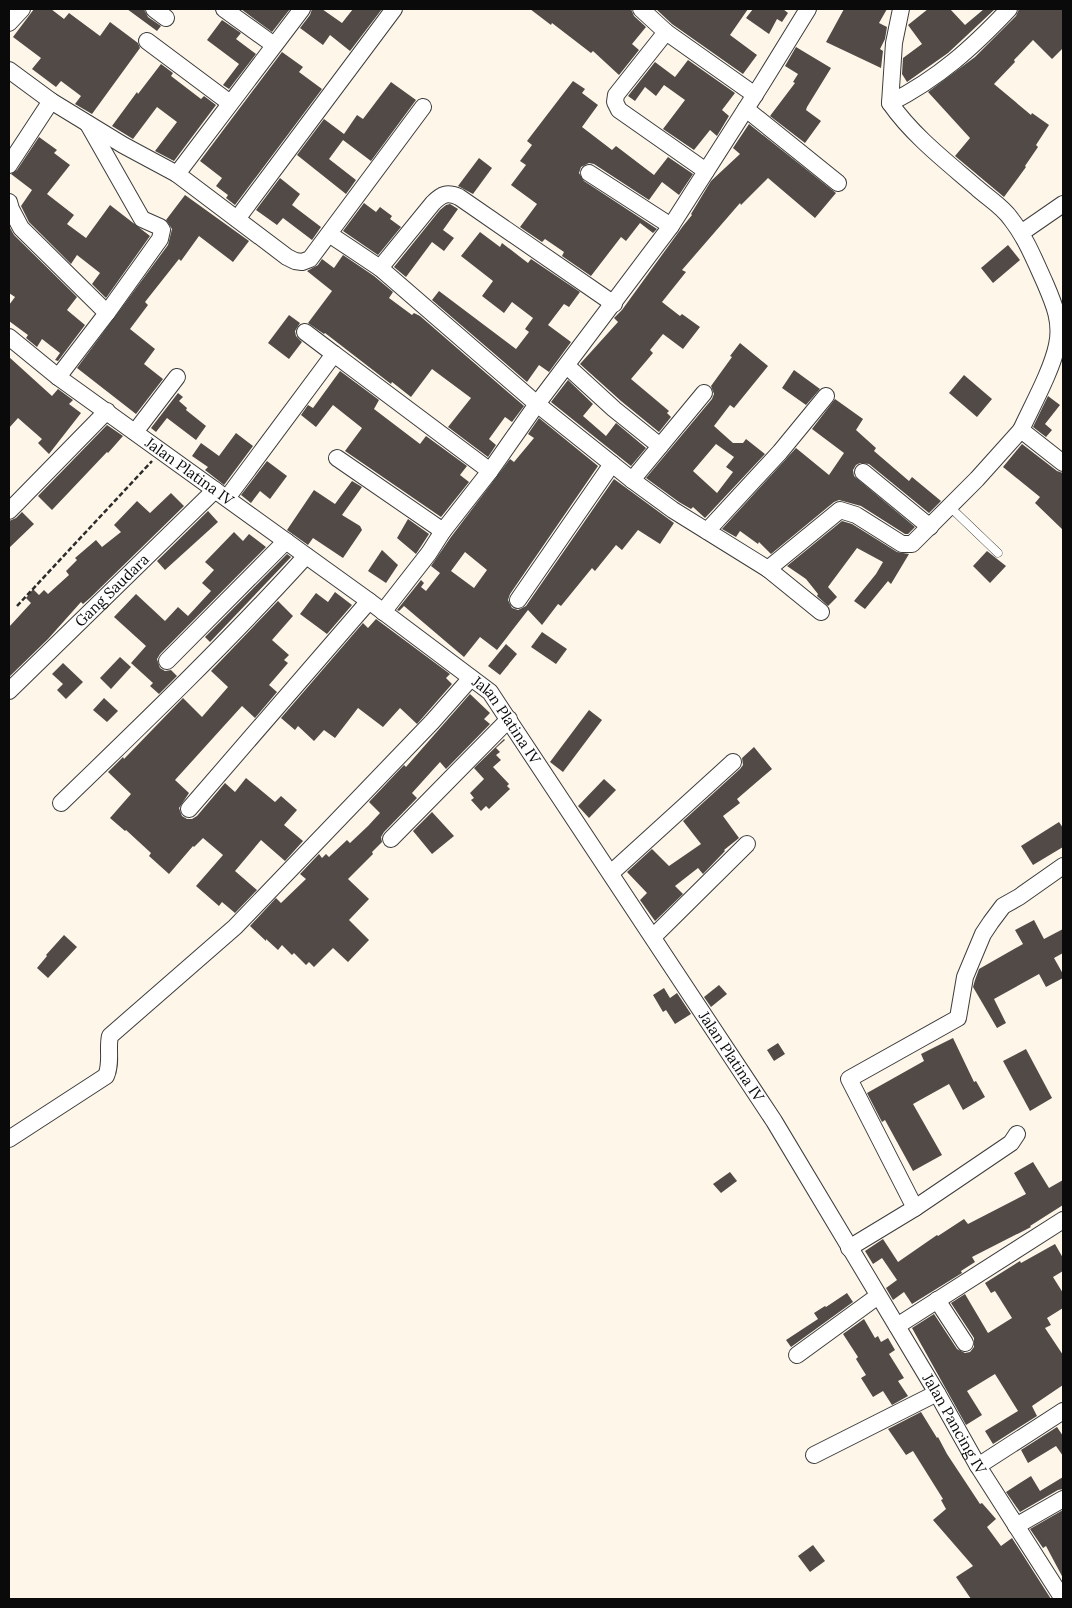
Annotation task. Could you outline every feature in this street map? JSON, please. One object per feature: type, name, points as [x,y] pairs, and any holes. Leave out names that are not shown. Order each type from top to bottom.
[{"type":"street","points":[[9,23],[22,9]]},
{"type":"street","points":[[224,9],[274,45]]},
{"type":"street","points":[[177,174],[302,9]]},
{"type":"street","points":[[237,219],[394,9]]},
{"type":"street","points":[[641,9],[750,102],[838,183]]},
{"type":"street","points":[[383,612],[429,553],[443,531],[671,226],[808,9]]},
{"type":"street","points":[[768,568],[840,510],[856,515],[902,544],[912,544],[950,507],[1021,430],[1050,367],[1057,346],[1059,325],[1055,306],[1021,233],[1010,217],[945,160],[899,116],[890,103],[894,43],[901,9]]},
{"type":"street","points":[[890,103],[953,64],[978,42],[1009,9]]},
{"type":"street","points":[[666,32],[616,95],[615,102],[619,110],[706,171]]},
{"type":"street","points":[[147,41],[230,103]]},
{"type":"street","points":[[9,70],[51,101],[123,145],[177,174],[295,261],[302,262],[310,259],[423,107]]},
{"type":"street","points":[[9,165],[51,101]]},
{"type":"street","points":[[58,377],[160,239],[162,230],[160,227],[142,219],[86,121]]},
{"type":"street","points":[[589,173],[671,226]]},
{"type":"street","points":[[380,268],[433,202],[440,195],[450,193],[459,197],[614,304]]},
{"type":"street","points":[[9,202],[21,228],[107,313]]},
{"type":"street","points":[[1021,233],[1063,204]]},
{"type":"street","points":[[329,234],[380,268],[537,404],[632,480],[673,510],[768,568],[821,612]]},
{"type":"street","points":[[305,332],[490,470]]},
{"type":"street","name":"Jalan Platina IV","points":[[11,343],[369,601],[490,692],[774,1121],[849,1248]]},
{"type":"street","name":"Gang Saudara","points":[[9,691],[221,494],[334,354]]},
{"type":"street","points":[[566,366],[614,409],[660,446]]},
{"type":"street","points":[[135,432],[176,377]]},
{"type":"street","points":[[632,480],[704,393]]},
{"type":"street","points":[[707,531],[780,452],[826,396]]},
{"type":"street","points":[[9,511],[107,411]]},
{"type":"street","points":[[1021,430],[1063,463]]},
{"type":"street","points":[[337,458],[443,531]]},
{"type":"street","points":[[518,600],[612,464]]},
{"type":"street","points":[[863,472],[930,527]]},
{"type":"street","points":[[167,661],[286,541]]},
{"type":"street","points":[[61,802],[165,703],[306,556]]},
{"type":"street","points":[[189,810],[369,601]]},
{"type":"street","points":[[9,1139],[106,1076],[110,1068],[110,1036],[235,927],[432,722],[471,678]]},
{"type":"street","points":[[391,839],[509,719]]},
{"type":"street","points":[[610,873],[733,762]]},
{"type":"street","points":[[653,937],[747,844]]},
{"type":"street","points":[[915,1208],[848,1079],[958,1018],[965,977],[983,934],[991,922],[1003,906],[1020,897],[1063,866]]},
{"type":"street","points":[[849,1248],[915,1208],[1011,1143],[1018,1134]]},
{"type":"street","points":[[897,1326],[1063,1220]]},
{"type":"street","name":"Jalan Pancing IV","points":[[849,1248],[937,1393],[978,1466],[1063,1599]]},
{"type":"street","points":[[797,1355],[878,1296]]},
{"type":"street","points":[[937,1300],[965,1344]]},
{"type":"street","points":[[814,1455],[937,1393]]},
{"type":"street","points":[[978,1466],[1063,1412]]},
{"type":"street","points":[[1016,1526],[1063,1499]]},
{"type":"lane","points":[[950,507],[998,554]]},
{"type":"path","points":[[17,606],[161,451]]},
{"type":"building","points":[[34,9],[51,9],[64,19],[69,13],[100,36],[110,22],[138,43],[140,48],[92,114],[75,104],[81,96],[61,81],[56,87],[32,69],[41,58],[13,37]]},
{"type":"building","points":[[127,9],[144,9],[148,17],[161,26],[157,31]]},
{"type":"building","points":[[241,9],[290,9],[272,32]]},
{"type":"building","points":[[312,9],[322,9],[342,23],[353,9],[382,9],[350,51],[330,35],[323,45],[300,28],[310,15]]},
{"type":"building","points":[[530,9],[631,9],[634,16],[646,27],[632,44],[639,50],[619,75],[593,51],[591,53],[552,23],[551,25]]},
{"type":"building","points":[[656,9],[748,9],[730,35],[757,55],[743,74],[672,24]]},
{"type":"building","points":[[753,9],[783,9],[788,13],[782,22],[777,19],[769,34],[746,18]]},
{"type":"building","points":[[844,9],[887,9],[879,23],[887,27],[885,39],[880,49],[883,51],[881,68],[826,42]]},
{"type":"building","points":[[928,9],[950,9],[965,25],[984,9],[995,9],[948,53],[907,82],[902,74],[903,58],[922,44],[908,25]]},
{"type":"building","points":[[1019,9],[1063,9],[1063,48],[1052,59],[1033,40],[994,84],[1031,115],[1032,113],[1049,125],[1036,145],[1038,147],[1026,167],[1004,197],[955,156],[970,138],[928,92],[975,57],[1016,16]]},
{"type":"building","points":[[222,20],[241,33],[236,39],[256,54],[229,89],[223,85],[239,64],[207,40]]},
{"type":"building","points":[[796,47],[831,68],[807,107],[806,110],[821,121],[805,143],[770,116],[795,83],[793,82],[798,74],[785,66]]},
{"type":"building","points":[[282,52],[303,67],[299,72],[322,89],[235,205],[226,198],[228,195],[216,186],[222,178],[200,161]]},
{"type":"building","points":[[688,60],[735,93],[722,110],[729,116],[717,136],[710,130],[694,150],[663,129],[685,100],[664,85],[656,96],[645,87],[635,101],[628,96],[655,62],[675,77]]},
{"type":"building","points":[[161,64],[173,73],[171,76],[201,99],[204,96],[216,105],[174,161],[155,151],[177,122],[157,107],[133,139],[112,126]]},
{"type":"building","points":[[573,81],[585,89],[582,93],[598,105],[582,127],[612,150],[616,146],[654,175],[668,157],[693,174],[679,195],[662,182],[649,200],[594,164],[589,163],[581,167],[579,173],[584,181],[657,229],[653,233],[640,223],[626,241],[621,237],[591,276],[562,256],[564,252],[545,239],[542,242],[520,227],[537,204],[511,185],[526,165],[520,161],[532,145],[527,141]]},
{"type":"building","points":[[391,82],[416,100],[371,161],[343,140],[329,159],[356,180],[346,194],[297,155],[324,119],[344,134],[357,115],[363,119]]},
{"type":"building","points":[[749,124],[836,193],[815,218],[768,178],[741,205],[740,203],[682,270],[686,272],[662,302],[680,316],[682,314],[700,327],[683,349],[663,334],[650,350],[653,353],[631,379],[669,411],[667,413],[671,417],[659,432],[580,364],[618,322],[614,318],[622,310],[692,215],[711,181],[740,154],[733,148]]},
{"type":"building","points":[[39,137],[57,150],[54,153],[70,165],[47,194],[74,215],[67,224],[86,238],[110,205],[150,236],[106,298],[92,284],[100,273],[77,255],[71,264],[29,222],[21,206],[32,190],[11,174],[17,170]]},
{"type":"building","points":[[479,158],[492,168],[473,194],[458,186]]},
{"type":"building","points":[[280,178],[300,194],[292,205],[321,227],[312,240],[283,218],[277,225],[256,210]]},
{"type":"building","points":[[185,195],[249,241],[233,262],[199,236],[181,261],[179,259],[145,302],[148,305],[130,329],[155,349],[144,364],[163,379],[136,414],[77,368],[168,245],[172,229],[166,220]]},
{"type":"building","points":[[364,203],[376,212],[380,207],[392,216],[390,219],[401,227],[378,255],[343,231]]},
{"type":"building","points":[[450,204],[458,209],[443,230],[454,238],[444,251],[432,242],[406,277],[394,267],[440,210]]},
{"type":"building","points":[[9,226],[14,235],[77,297],[67,310],[85,325],[58,361],[55,360],[60,353],[42,339],[37,347],[26,338],[28,335],[9,321],[9,305],[15,297],[9,293]]},
{"type":"building","points":[[480,232],[500,247],[502,243],[528,263],[531,259],[580,292],[569,307],[564,304],[548,325],[571,342],[549,372],[539,365],[527,382],[432,300],[439,291],[516,349],[529,332],[525,329],[533,318],[512,302],[504,313],[482,296],[493,281],[461,256]]},
{"type":"building","points":[[1008,245],[1020,260],[993,283],[981,268]]},
{"type":"building","points":[[343,255],[374,276],[393,292],[389,298],[412,315],[414,313],[420,316],[524,406],[512,422],[505,417],[489,439],[496,445],[488,457],[448,427],[471,398],[432,369],[411,397],[392,382],[391,384],[325,333],[308,323],[332,291],[307,271],[318,265],[322,259],[334,268]]},
{"type":"building","points":[[289,315],[300,323],[295,331],[296,336],[302,342],[289,359],[268,343]]},
{"type":"building","points":[[740,343],[768,366],[734,408],[730,405],[714,426],[733,443],[743,443],[746,439],[765,454],[705,518],[693,507],[691,509],[679,502],[646,478],[712,399],[714,394],[711,386],[732,357],[730,356]],"holes":[[[716,444],[734,457],[726,467],[733,472],[717,493],[693,471]]]},
{"type":"building","points":[[9,357],[52,396],[58,389],[73,400],[69,404],[81,413],[49,454],[38,443],[42,439],[18,418],[9,428]]},
{"type":"building","points":[[794,370],[820,389],[806,405],[782,388]]},
{"type":"building","points":[[340,371],[379,400],[374,409],[420,444],[426,436],[467,466],[460,475],[469,482],[441,517],[345,451],[362,428],[333,405],[316,427],[301,415],[308,405],[313,408]]},
{"type":"building","points":[[964,375],[992,399],[977,417],[949,393]]},
{"type":"building","points":[[568,380],[593,404],[583,416],[606,436],[616,423],[646,448],[631,466],[551,402]]},
{"type":"building","points":[[178,393],[183,397],[179,401],[187,408],[186,410],[206,426],[196,440],[167,418],[156,432],[151,428]]},
{"type":"building","points":[[1048,396],[1060,405],[1045,424],[1052,430],[1046,437],[1033,427]]},
{"type":"building","points":[[835,399],[863,419],[856,430],[876,448],[874,451],[909,481],[912,477],[941,501],[929,513],[869,464],[860,463],[853,470],[854,476],[915,527],[908,534],[905,534],[861,506],[839,500],[834,502],[771,554],[759,542],[758,544],[740,531],[736,537],[722,529],[796,448],[829,475],[844,453],[812,429]]},
{"type":"building","points":[[539,418],[598,466],[510,594],[508,600],[512,608],[518,610],[526,606],[614,479],[674,523],[660,544],[638,530],[622,550],[616,545],[595,571],[592,568],[561,606],[558,604],[542,625],[528,610],[497,650],[480,637],[464,657],[404,606],[399,611],[397,610],[421,580],[424,583],[421,587],[426,591],[440,573],[431,566],[510,459],[514,462],[534,438],[528,434]],"holes":[[[465,552],[487,570],[474,588],[451,571]]]},
{"type":"building","points":[[107,425],[123,436],[52,510],[38,496]]},
{"type":"building","points":[[236,433],[253,446],[224,485],[205,470],[208,467],[192,456],[201,443],[219,456]]},
{"type":"building","points":[[1022,444],[1057,471],[1063,473],[1063,530],[1035,503],[1040,497],[1003,467]]},
{"type":"building","points":[[267,461],[287,476],[270,499],[260,491],[251,503],[241,495]]},
{"type":"building","points":[[352,481],[362,487],[342,515],[360,526],[362,530],[343,558],[313,538],[308,545],[287,530],[314,490],[335,504]]},
{"type":"building","points":[[171,493],[184,506],[90,598],[83,604],[81,602],[48,639],[9,677],[9,627],[31,603],[26,598],[33,589],[39,595],[44,590],[48,594],[69,575],[66,571],[77,560],[75,558],[96,540],[102,547],[121,532],[114,525],[137,501],[150,513]]},
{"type":"building","points":[[208,511],[218,522],[165,570],[157,561]]},
{"type":"building","points":[[22,512],[34,524],[9,548],[9,521],[16,518]]},
{"type":"building","points":[[408,519],[429,534],[416,554],[397,538]]},
{"type":"building","points":[[842,521],[852,524],[897,552],[909,554],[891,584],[888,581],[865,609],[854,601],[876,574],[883,562],[857,548],[828,587],[837,597],[828,606],[817,596],[818,594],[806,579],[787,566]]},
{"type":"building","points":[[234,532],[243,541],[249,534],[266,547],[160,654],[157,659],[160,668],[165,671],[171,670],[177,676],[159,694],[150,686],[153,683],[131,663],[146,646],[114,617],[136,594],[165,621],[178,607],[188,616],[211,591],[202,583],[214,570],[205,562]]},
{"type":"building","points":[[382,550],[398,565],[386,583],[368,571]]},
{"type":"building","points":[[987,551],[1006,566],[990,583],[973,566]]},
{"type":"building","points":[[287,554],[291,557],[210,642],[205,637]]},
{"type":"building","points":[[335,592],[352,605],[327,634],[300,614],[316,593],[328,602]]},
{"type":"building","points":[[278,601],[293,616],[272,640],[289,655],[284,660],[288,663],[269,685],[277,692],[255,718],[242,706],[175,780],[189,793],[179,808],[182,816],[187,819],[197,816],[225,783],[235,792],[246,778],[275,802],[281,796],[297,810],[284,825],[303,841],[285,861],[261,840],[235,871],[257,890],[235,913],[222,902],[219,906],[196,886],[223,855],[203,838],[193,846],[169,874],[149,856],[151,853],[110,818],[131,794],[108,772],[123,757],[124,759],[183,698],[202,717],[228,687],[211,671]]},
{"type":"building","points":[[376,619],[450,674],[446,678],[452,684],[417,724],[400,708],[383,727],[358,708],[335,738],[324,730],[314,741],[298,726],[295,730],[281,718],[363,623],[368,628]]},
{"type":"building","points":[[542,632],[567,649],[556,664],[531,647]]},
{"type":"building","points":[[506,644],[517,654],[500,675],[488,666]]},
{"type":"building","points":[[120,657],[131,667],[111,689],[100,678]]},
{"type":"building","points":[[63,663],[83,682],[66,699],[57,690],[63,684],[52,674]]},
{"type":"building","points":[[470,694],[490,713],[484,719],[490,724],[446,769],[440,762],[412,793],[417,798],[384,832],[381,837],[382,842],[372,852],[373,854],[348,879],[369,899],[349,920],[369,940],[348,962],[333,948],[314,967],[309,962],[306,965],[294,953],[292,955],[282,945],[278,950],[266,939],[266,941],[250,926],[276,898],[281,903],[306,879],[300,874],[319,854],[322,858],[326,854],[329,857],[347,840],[350,843],[368,826],[380,813],[369,802],[404,765],[406,767]]},
{"type":"building","points":[[104,698],[118,711],[107,722],[93,710]]},
{"type":"building","points":[[589,710],[602,720],[563,772],[550,762]]},
{"type":"building","points":[[504,739],[496,748],[500,752],[496,755],[501,760],[493,767],[509,784],[507,786],[510,789],[489,809],[486,806],[481,811],[471,800],[474,798],[470,793],[484,779],[474,768]]},
{"type":"building","points":[[754,747],[772,769],[737,799],[740,803],[723,816],[739,838],[724,850],[703,874],[698,868],[675,886],[683,894],[655,921],[640,900],[647,893],[627,872],[652,849],[669,866],[701,844],[683,821],[740,769],[743,765],[742,758]]},
{"type":"building","points":[[604,779],[616,790],[589,818],[578,806]]},
{"type":"building","points":[[432,812],[454,836],[432,854],[413,831]]},
{"type":"building","points":[[1059,822],[1063,828],[1063,847],[1033,865],[1021,846]]},
{"type":"building","points":[[1034,920],[1044,939],[1063,929],[1063,953],[1054,958],[1063,974],[1063,978],[1046,987],[1039,974],[994,999],[1006,1023],[997,1028],[973,987],[975,980],[979,969],[1023,944],[1015,930]]},
{"type":"building","points":[[64,935],[77,947],[48,978],[37,968]]},
{"type":"building","points":[[719,985],[727,994],[711,1007],[704,997]]},
{"type":"building","points":[[664,988],[670,998],[677,993],[691,1014],[675,1024],[666,1010],[663,1012],[653,995]]},
{"type":"building","points":[[953,1038],[974,1082],[976,1081],[985,1097],[963,1110],[949,1084],[913,1104],[942,1155],[913,1171],[885,1120],[882,1122],[867,1093],[924,1061],[921,1054]]},
{"type":"building","points":[[778,1043],[785,1054],[774,1061],[767,1050]]},
{"type":"building","points":[[1026,1049],[1052,1098],[1030,1111],[1003,1061]]},
{"type":"building","points":[[1033,1162],[1049,1188],[1063,1180],[1063,1205],[1031,1227],[972,1257],[975,1262],[961,1271],[962,1273],[912,1304],[904,1292],[893,1300],[886,1288],[897,1280],[882,1258],[873,1264],[865,1251],[883,1239],[898,1262],[964,1219],[968,1224],[1026,1194],[1014,1173]]},
{"type":"building","points":[[730,1172],[737,1181],[721,1193],[713,1184]]},
{"type":"building","points":[[1055,1244],[1063,1258],[1063,1271],[1053,1277],[1063,1293],[1063,1308],[1047,1318],[1051,1325],[1045,1328],[1063,1355],[1063,1385],[1032,1406],[1037,1416],[993,1444],[985,1431],[1018,1411],[995,1374],[967,1391],[982,1415],[966,1425],[912,1328],[934,1314],[957,1349],[965,1353],[970,1352],[974,1347],[974,1338],[951,1303],[965,1294],[988,1333],[1012,1318],[995,1291],[991,1293],[985,1283],[1020,1261],[1021,1263]]},
{"type":"building","points":[[847,1293],[853,1302],[791,1347],[786,1340],[818,1319],[814,1313]]},
{"type":"building","points":[[864,1319],[875,1338],[878,1336],[881,1342],[888,1338],[895,1350],[889,1354],[904,1378],[898,1381],[908,1396],[892,1405],[883,1391],[873,1397],[861,1378],[866,1375],[856,1359],[858,1357],[843,1334]]},
{"type":"building","points":[[921,1412],[980,1504],[982,1503],[996,1519],[987,1527],[1001,1546],[1012,1538],[1051,1599],[971,1599],[956,1577],[973,1566],[933,1520],[946,1509],[941,1500],[943,1499],[913,1451],[906,1455],[888,1429]]},
{"type":"building","points":[[1057,1427],[1063,1436],[1063,1456],[1056,1446],[1028,1463],[1021,1450]]},
{"type":"building","points":[[1031,1476],[1040,1491],[1063,1477],[1063,1489],[1020,1512],[1006,1492]]},
{"type":"building","points":[[1063,1510],[1063,1578],[1046,1546],[1043,1548],[1030,1529]]},
{"type":"building","points":[[813,1545],[825,1561],[810,1572],[798,1556]]}]
